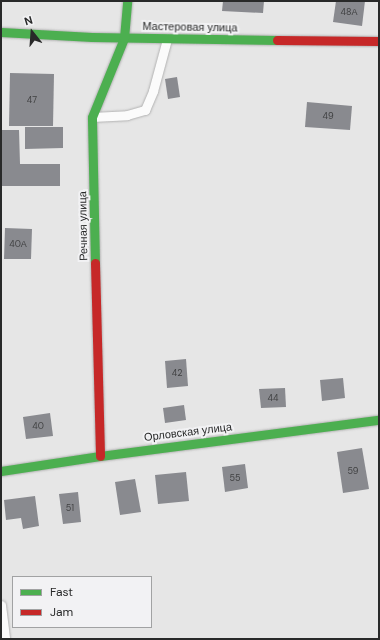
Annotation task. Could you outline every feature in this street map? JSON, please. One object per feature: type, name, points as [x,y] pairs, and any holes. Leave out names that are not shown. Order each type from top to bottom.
[{"type":"street","name":"Речная улица","points":[[100,456],[92,117],[124,38],[127,1]]},
{"type":"street","name":"Мастеровая улица","points":[[1,32],[168,39],[379,40]]},
{"type":"street","name":"Орловская улица","points":[[1,471],[100,456],[379,420]]},
{"type":"lane","points":[[92,117],[127,115],[145,110],[153,91],[168,39]]},
{"type":"lane","points":[[1,605],[5,639]]},
{"type":"building","points":[[223,1],[264,1],[263,13],[222,11]]},
{"type":"building","points":[[336,1],[365,1],[362,26],[333,22]]},
{"type":"building","points":[[10,73],[54,74],[53,126],[9,126]]},
{"type":"building","points":[[177,77],[180,97],[168,99],[165,79]]},
{"type":"building","points":[[307,102],[352,106],[350,130],[305,127]]},
{"type":"building","points":[[25,127],[63,127],[63,148],[25,149]]},
{"type":"building","points":[[1,130],[19,130],[20,164],[60,164],[60,186],[1,186]]},
{"type":"building","points":[[5,228],[32,229],[31,259],[4,259]]},
{"type":"building","points":[[186,359],[188,386],[167,388],[165,361]]},
{"type":"building","points":[[343,378],[345,398],[322,401],[320,380]]},
{"type":"building","points":[[285,388],[286,407],[261,408],[259,389]]},
{"type":"building","points":[[184,405],[186,420],[165,423],[163,408]]},
{"type":"building","points":[[50,413],[53,436],[26,439],[23,417]]},
{"type":"building","points":[[362,448],[369,489],[343,493],[337,452]]},
{"type":"building","points":[[245,464],[248,488],[225,492],[222,467]]},
{"type":"building","points":[[186,472],[189,501],[158,504],[155,475]]},
{"type":"building","points":[[135,479],[141,512],[120,515],[115,482]]},
{"type":"building","points":[[78,492],[81,522],[63,524],[59,494]]},
{"type":"building","points":[[35,496],[39,526],[23,529],[21,518],[6,520],[4,500]]},
{"type":"traffic: fast","points":[[95,263],[92,117],[124,38],[127,1]]},
{"type":"traffic: fast","points":[[1,32],[92,37],[277,40]]},
{"type":"traffic: fast","points":[[1,471],[100,456],[379,420]]},
{"type":"traffic: jam","points":[[277,40],[379,41]]},
{"type":"traffic: jam","points":[[95,263],[100,456]]}]
